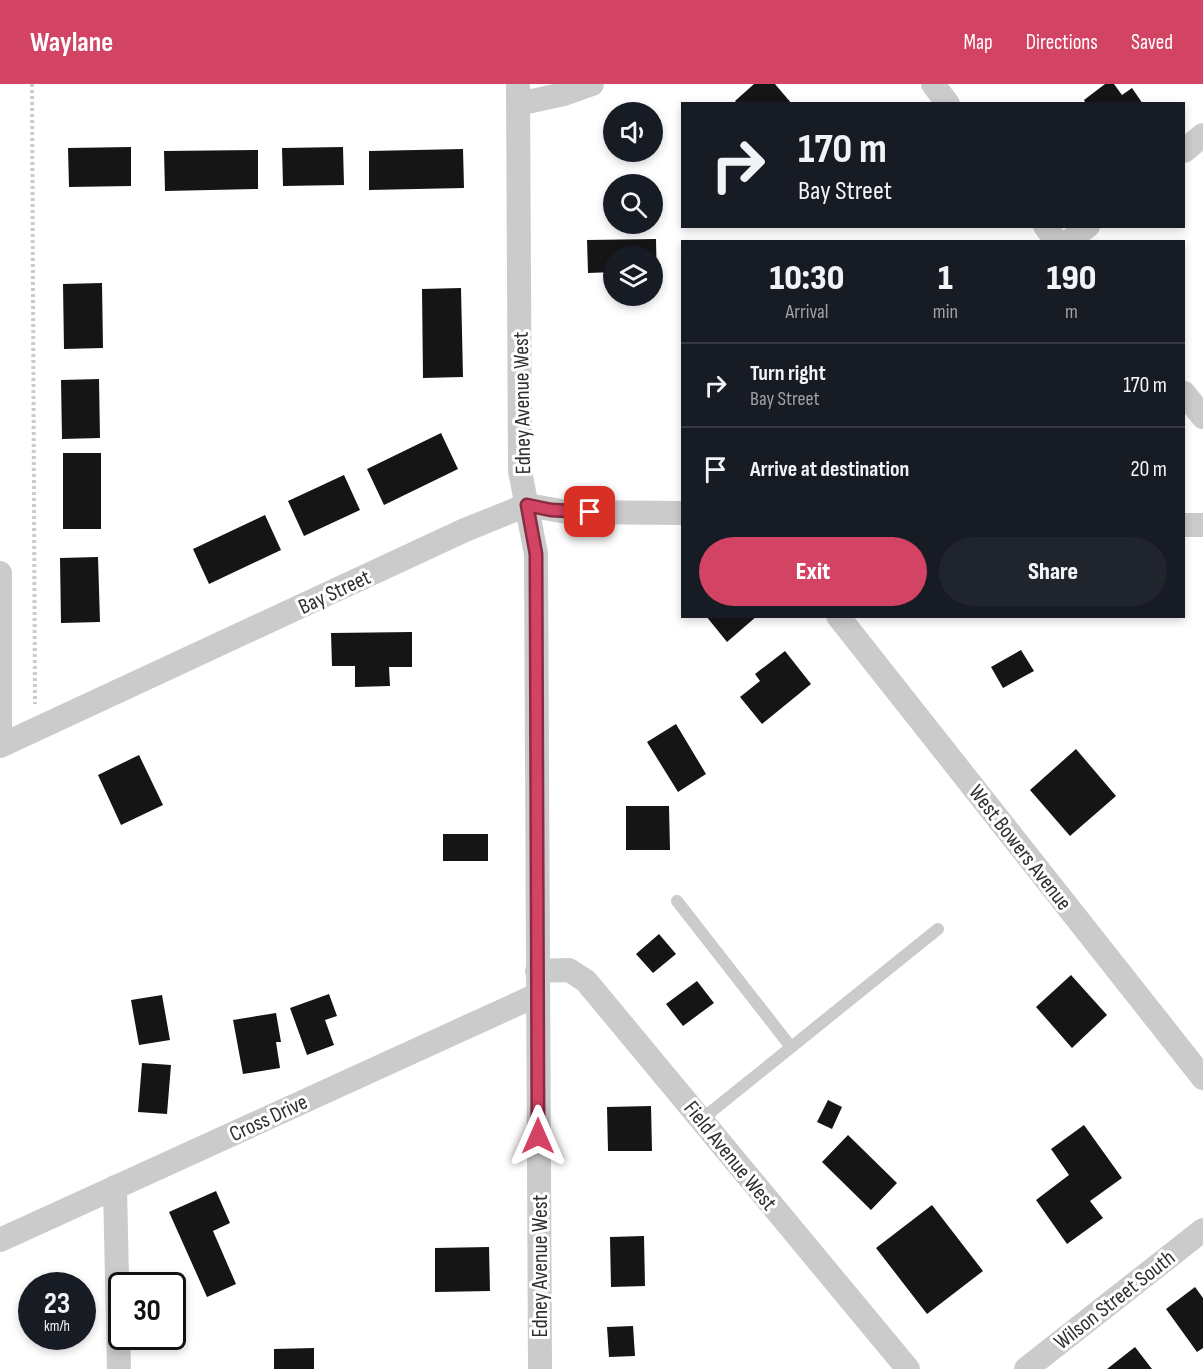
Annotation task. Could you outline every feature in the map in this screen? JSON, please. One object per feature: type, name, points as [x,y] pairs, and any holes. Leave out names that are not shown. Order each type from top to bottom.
[{"type":"street","points":[[518,94],[564,94],[592,84]]},
{"type":"street","points":[[933,84],[946,102]]},
{"type":"street","name":"Edney Avenue West","points":[[518,94],[520,471],[536,554],[540,1369]]},
{"type":"street","points":[[1185,150],[1203,135]]},
{"type":"street","points":[[1070,240],[1086,228]]},
{"type":"street","points":[[1185,394],[1203,417]]},
{"type":"street","name":"Bay Street","points":[[0,746],[465,530],[527,505]]},
{"type":"street","points":[[527,505],[567,512],[681,513]]},
{"type":"street","points":[[1185,525],[1203,525]]},
{"type":"street","points":[[0,573],[0,746]]},
{"type":"street","name":"West Bowers Avenue","points":[[840,618],[1203,1078]]},
{"type":"street","name":"Field Avenue West","points":[[537,971],[569,970],[586,981],[908,1369]]},
{"type":"street","name":"Cross Drive","points":[[0,1240],[537,996]]},
{"type":"street","points":[[115,1187],[119,1369]]},
{"type":"street","name":"Wilson Street South","points":[[1026,1369],[1203,1230]]},
{"type":"lane","points":[[677,901],[791,1047]]},
{"type":"lane","points":[[702,1119],[938,929]]},
{"type":"path","points":[[32,84],[35,729]]},
{"type":"building","points":[[754,84],[775,84],[790,102],[736,102]]},
{"type":"building","points":[[1105,84],[1114,84],[1122,95],[1132,88],[1142,102],[1085,102],[1084,100]]},
{"type":"building","points":[[131,147],[131,186],[69,187],[68,148]]},
{"type":"building","points":[[343,147],[344,185],[283,186],[282,148]]},
{"type":"building","points":[[463,149],[464,188],[369,190],[369,151]]},
{"type":"building","points":[[258,150],[258,189],[165,191],[164,151]]},
{"type":"building","points":[[656,239],[656,246],[603,246],[603,272],[588,273],[587,240]]},
{"type":"building","points":[[102,283],[103,348],[64,349],[63,284]]},
{"type":"building","points":[[461,288],[463,377],[423,378],[422,289]]},
{"type":"building","points":[[99,379],[100,438],[62,439],[61,380]]},
{"type":"building","points":[[441,433],[458,469],[384,505],[367,469]]},
{"type":"building","points":[[63,453],[101,453],[101,529],[63,529]]},
{"type":"building","points":[[344,475],[360,510],[304,536],[288,501]]},
{"type":"building","points":[[265,515],[281,550],[209,584],[193,549]]},
{"type":"building","points":[[98,557],[100,622],[61,623],[60,558]]},
{"type":"building","points":[[708,618],[755,618],[727,642]]},
{"type":"building","points":[[412,632],[412,667],[389,667],[390,686],[355,687],[355,666],[332,666],[331,633]]},
{"type":"building","points":[[1021,650],[1034,671],[1003,688],[991,667]]},
{"type":"building","points":[[785,651],[811,684],[762,724],[740,697],[760,681],[755,674]]},
{"type":"building","points":[[676,724],[706,774],[678,792],[647,742]]},
{"type":"building","points":[[1076,749],[1116,796],[1070,836],[1030,790]]},
{"type":"building","points":[[139,755],[163,805],[121,825],[98,775]]},
{"type":"building","points":[[626,806],[669,806],[670,850],[626,850]]},
{"type":"building","points":[[443,834],[488,834],[488,861],[443,861]]},
{"type":"building","points":[[659,934],[676,954],[653,973],[636,954]]},
{"type":"building","points":[[1071,975],[1107,1015],[1072,1048],[1036,1007]]},
{"type":"building","points":[[697,981],[714,1003],[683,1026],[666,1004]]},
{"type":"building","points":[[329,994],[337,1016],[325,1020],[334,1045],[307,1055],[290,1008]]},
{"type":"building","points":[[162,995],[170,1040],[139,1045],[131,1000]]},
{"type":"building","points":[[276,1013],[281,1042],[276,1042],[280,1068],[243,1074],[233,1020]]},
{"type":"building","points":[[142,1063],[171,1065],[167,1114],[138,1112]]},
{"type":"building","points":[[828,1100],[842,1107],[832,1129],[817,1122]]},
{"type":"building","points":[[651,1106],[652,1151],[608,1151],[607,1107]]},
{"type":"building","points":[[1084,1125],[1122,1178],[1090,1201],[1103,1218],[1067,1244],[1036,1200],[1069,1175],[1051,1149]]},
{"type":"building","points":[[848,1135],[897,1183],[871,1210],[822,1162]]},
{"type":"building","points":[[216,1191],[230,1223],[213,1231],[236,1284],[207,1297],[169,1212]]},
{"type":"building","points":[[932,1205],[983,1271],[927,1314],[876,1248]]},
{"type":"building","points":[[644,1236],[645,1286],[611,1287],[610,1237]]},
{"type":"building","points":[[489,1247],[490,1291],[435,1292],[435,1248]]},
{"type":"building","points":[[1195,1287],[1203,1298],[1203,1348],[1197,1352],[1166,1309]]},
{"type":"building","points":[[633,1326],[635,1356],[609,1357],[607,1327]]},
{"type":"building","points":[[1135,1347],[1152,1369],[1107,1369]]},
{"type":"building","points":[[314,1348],[314,1369],[274,1369],[274,1349]]},
{"type":"route","points":[[538,1136],[536,554],[527,505],[567,512],[590,512]]}]
